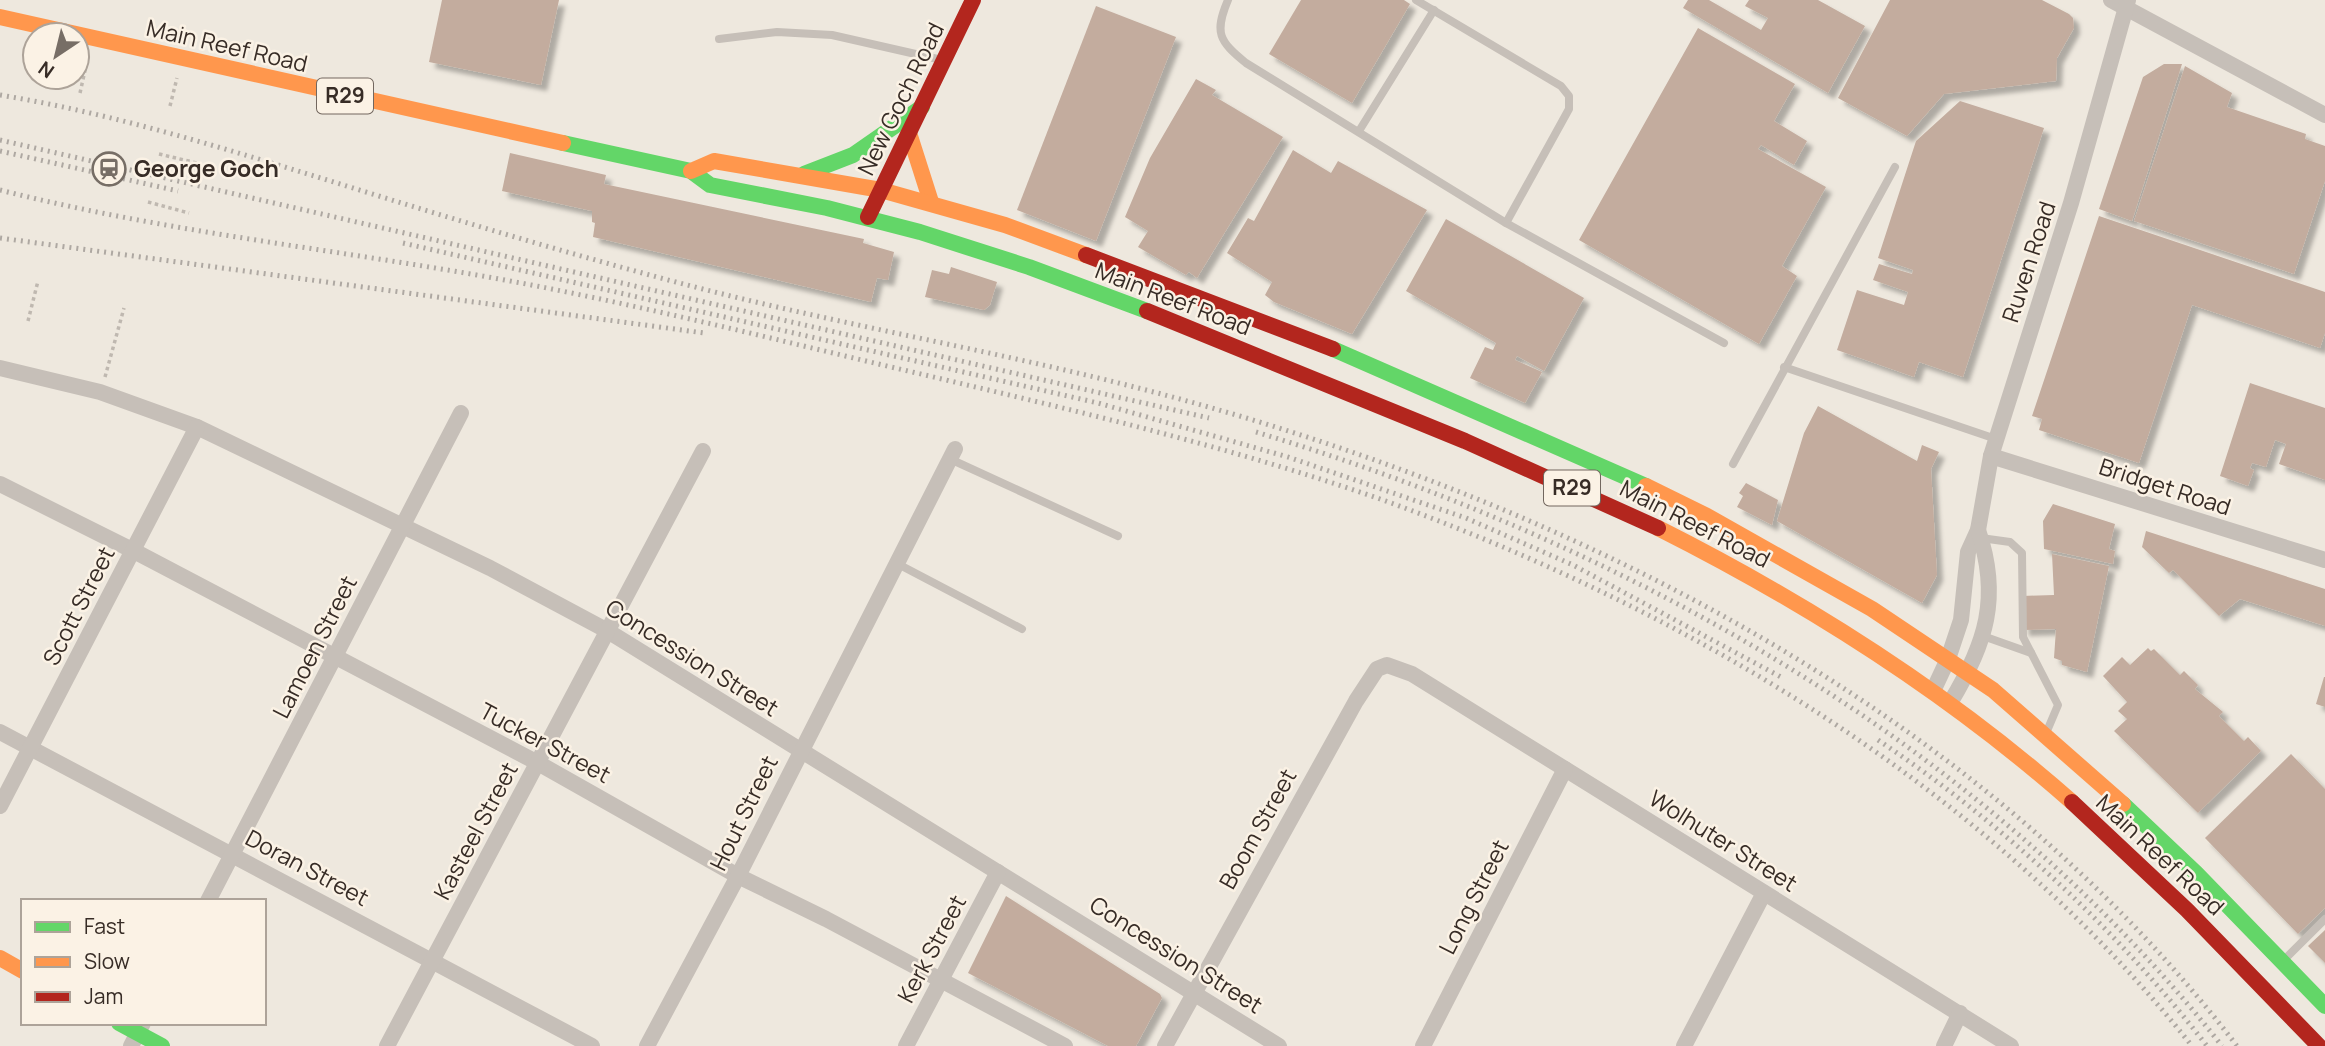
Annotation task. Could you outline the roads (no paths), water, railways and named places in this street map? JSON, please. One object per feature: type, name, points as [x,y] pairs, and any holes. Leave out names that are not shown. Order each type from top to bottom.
[{"type":"main road","name":"New Goch Road","points":[[868,217],[973,0]]},
{"type":"main road","name":"Main Reef Road","points":[[0,17],[691,171],[710,185],[868,217],[1090,291],[1343,390],[1568,486],[1676,538],[1789,598],[1950,703],[2047,780],[2164,888],[2319,1046]]},
{"type":"main road","points":[[793,176],[833,167],[852,158],[922,107]]},
{"type":"main road","points":[[909,133],[931,202]]},
{"type":"main road","name":"Main Reef Road","points":[[691,171],[714,161],[881,190],[1005,225],[1310,340],[1567,449],[1707,516],[1802,568],[1968,671],[2045,735],[2196,873],[2325,1006]]},
{"type":"main road","points":[[0,958],[21,970]]},
{"type":"main road","points":[[137,1034],[162,1046]]},
{"type":"street","points":[[2122,2],[2325,115]]},
{"type":"street","name":"Ruven Road","points":[[1933,691],[1948,659],[1961,620],[1968,552],[1977,535],[1991,456],[2071,203],[2122,2]]},
{"type":"street","name":"Concession Street","points":[[0,368],[47,377],[100,392],[197,427],[403,525],[606,631],[1279,1046]]},
{"type":"street","name":"Lamoen Street","points":[[209,899],[461,413]]},
{"type":"street","name":"Scott Street","points":[[0,806],[197,427]]},
{"type":"street","name":"Kasteel Street","points":[[387,1046],[703,451]]},
{"type":"street","name":"Hout Street","points":[[647,1046],[738,876],[952,454]]},
{"type":"street","name":"Bridget Road","points":[[1991,456],[2325,560]]},
{"type":"street","name":"Tucker Street","points":[[0,484],[134,551],[538,763],[738,876],[942,979],[1065,1046]]},
{"type":"street","name":"Ruven Road","points":[[1950,703],[1983,636],[1990,592],[1977,535]]},
{"type":"street","name":"Boom Street","points":[[1165,1046],[1192,993],[1370,677],[1377,669],[1387,665],[1412,674]]},
{"type":"street","name":"Wolhuter Street","points":[[1412,674],[2011,1046]]},
{"type":"street","name":"Doran Street","points":[[0,732],[233,853],[592,1046]]},
{"type":"street","name":"Long Street","points":[[1423,1046],[1565,769]]},
{"type":"street","name":"Kerk Street","points":[[906,1046],[998,872]]},
{"type":"street","points":[[1684,1046],[1764,894]]},
{"type":"street","points":[[1944,1046],[1960,1013]]},
{"type":"lane","points":[[1228,0],[1219,21],[1220,36],[1230,49],[1506,223],[1724,343]]},
{"type":"lane","points":[[1416,0],[1562,86],[1569,96],[1569,109],[1506,223]]},
{"type":"lane","points":[[1359,131],[1434,10]]},
{"type":"lane","points":[[719,39],[777,32],[832,34],[945,61]]},
{"type":"lane","points":[[1733,464],[1895,167]]},
{"type":"lane","points":[[1784,367],[1996,439]]},
{"type":"lane","points":[[952,454],[1118,536]]},
{"type":"lane","points":[[1977,535],[2010,542],[2022,553],[2022,632],[2058,705],[2045,735]]},
{"type":"lane","points":[[896,563],[1023,629]]},
{"type":"lane","points":[[1983,636],[2031,653]]},
{"type":"lane","points":[[2283,961],[2325,919]]},
{"type":"railway","points":[[0,95],[86,112],[170,133],[504,234],[672,281],[1146,390],[1300,435],[1452,489],[1602,554],[1747,629],[1885,716],[2014,814],[2132,924],[2237,1046]]},
{"type":"railway","points":[[0,140],[1209,418]]},
{"type":"railway","points":[[0,151],[178,191]]},
{"type":"railway","points":[[0,190],[121,217],[598,298],[1154,431],[1380,499],[1495,544],[1608,595],[1718,652],[1824,717],[1926,789],[2022,867],[2111,953],[2192,1046]]},
{"type":"railway","points":[[0,238],[704,333]]},
{"type":"railway","points":[[403,243],[1098,403],[1288,457],[1466,518],[1573,565],[1781,677]]},
{"type":"railway","points":[[1256,432],[1393,477],[1528,532],[1659,594],[1787,666],[1908,747],[2022,837],[2127,937],[2222,1046]]},
{"type":"railway","points":[[1878,740],[1969,806],[2055,880],[2135,960],[2207,1046]]},
{"type":"place","name":"George Goch","points":[[109,169]]}]
